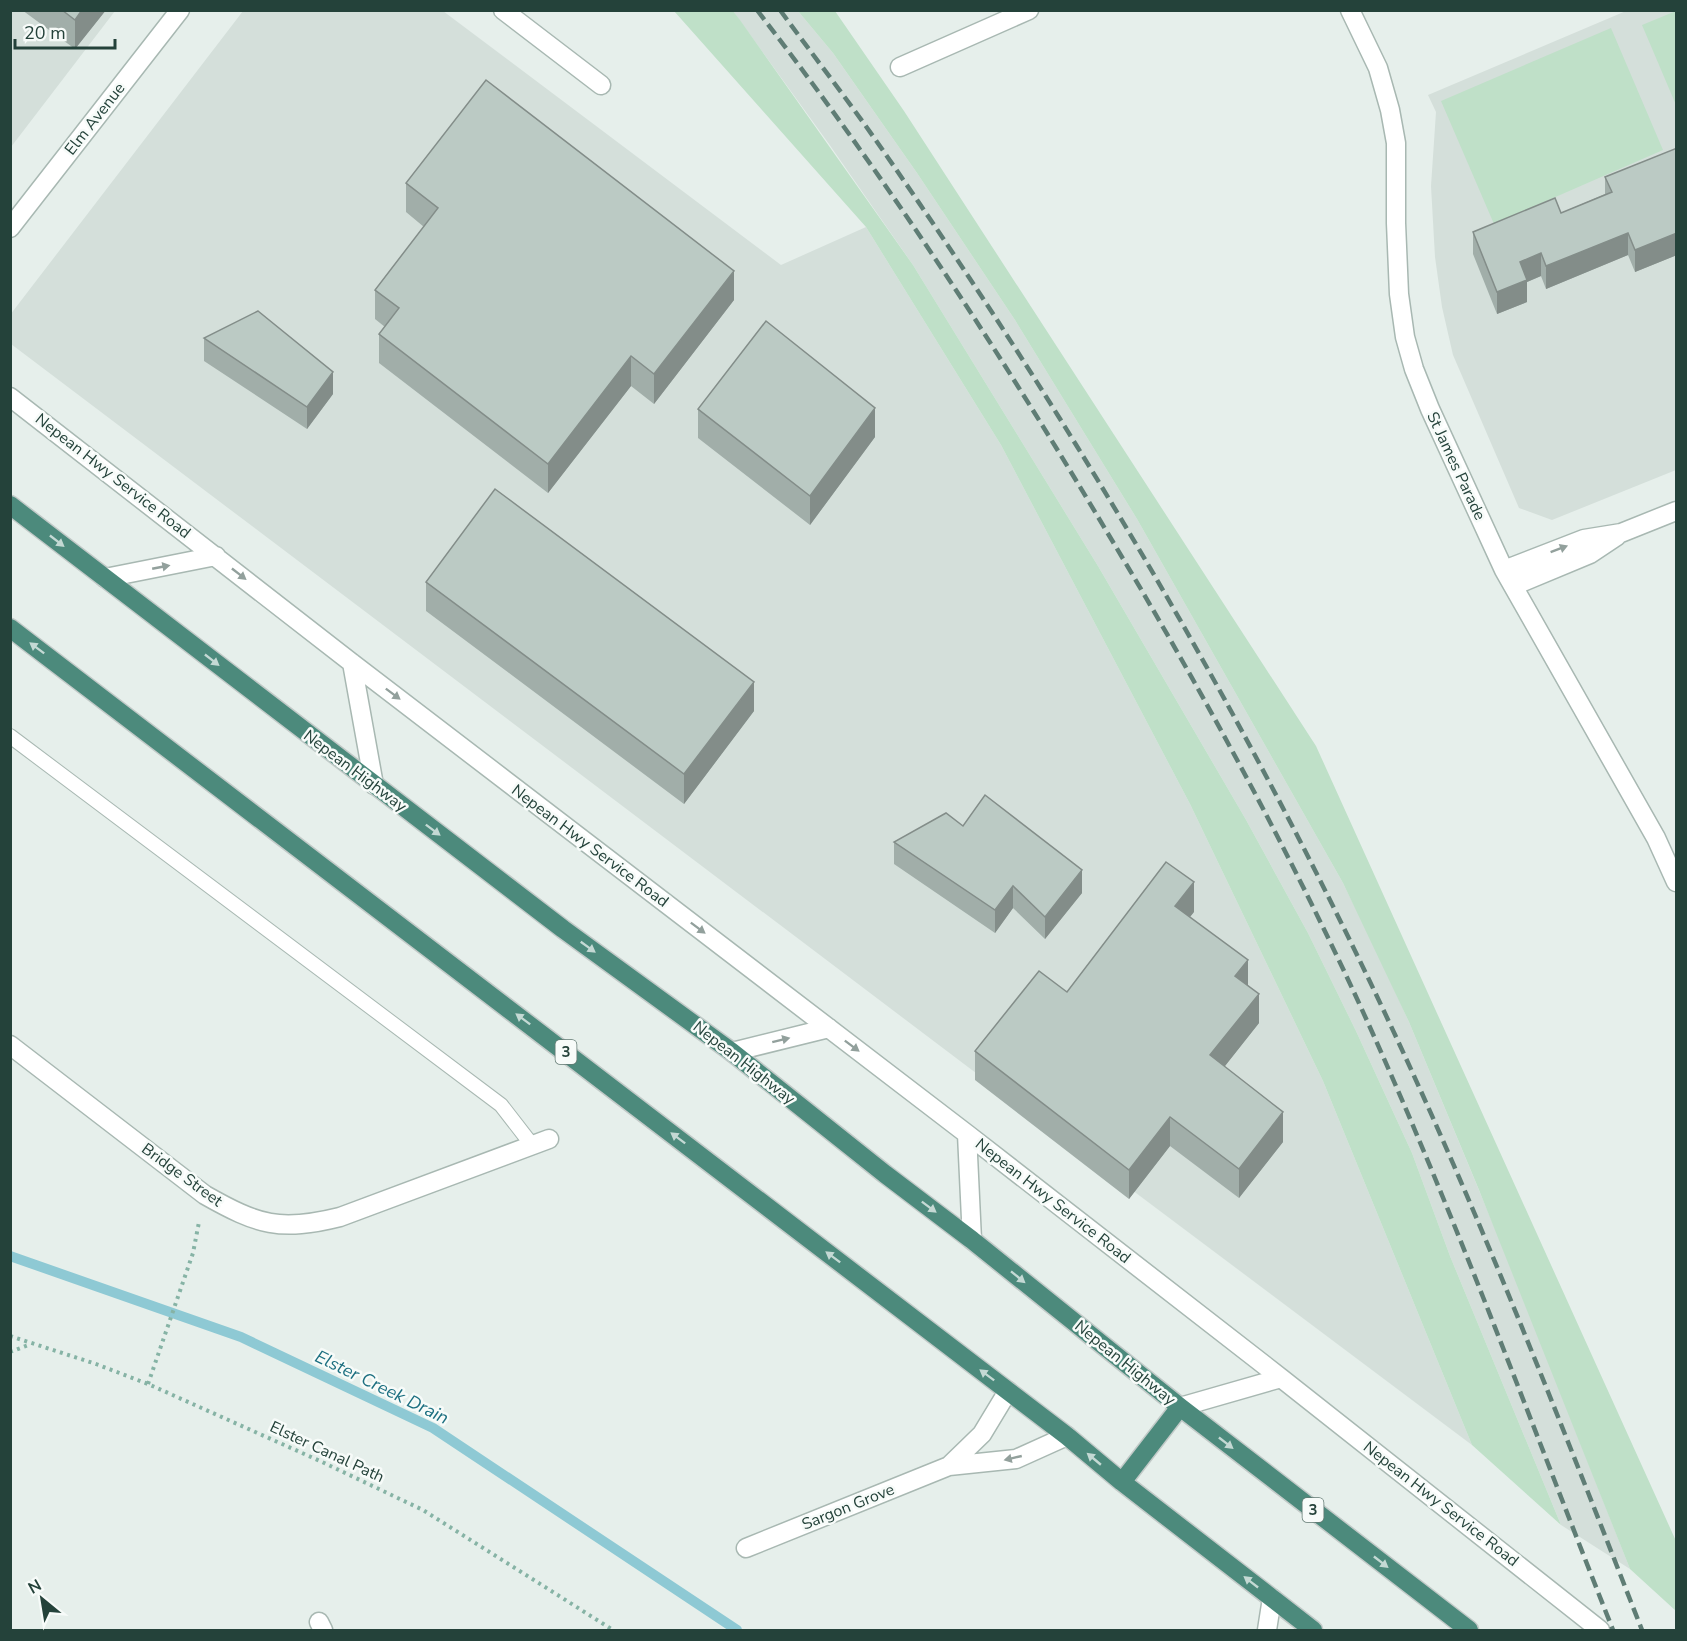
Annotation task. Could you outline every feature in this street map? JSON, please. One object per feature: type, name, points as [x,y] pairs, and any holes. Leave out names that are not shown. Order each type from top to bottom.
[{"type":"highway","name":"Nepean Highway","points":[[10,506],[563,929],[732,1052],[1180,1407],[1469,1630]]},
{"type":"highway","name":"3","points":[[10,628],[1067,1436],[1122,1482],[1313,1630]]},
{"type":"highway","points":[[1122,1482],[1180,1407]]},
{"type":"street","name":"Elm Avenue","points":[[10,228],[180,10]]},
{"type":"street","points":[[503,10],[601,85]]},
{"type":"street","points":[[900,67],[1029,10]]},
{"type":"street","name":"St James Parade","points":[[1351,11],[1385,88],[1396,143],[1399,294],[1405,337],[1414,369],[1430,409],[1508,578],[1656,838],[1677,882]]},
{"type":"street","name":"Nepean Hwy Service Road","points":[[10,397],[352,663],[967,1134],[1600,1630]]},
{"type":"street","points":[[1508,578],[1584,539],[1621,533],[1677,511]]},
{"type":"street","name":"Nepean Hwy Service Road","points":[[105,578],[216,556]]},
{"type":"street","points":[[352,663],[374,785]]},
{"type":"street","points":[[732,1052],[829,1028]]},
{"type":"street","name":"Bridge Street","points":[[10,1045],[205,1195],[237,1214],[264,1223],[295,1226],[340,1217],[540,1142]]},
{"type":"street","name":"Nepean Hwy Service Road","points":[[967,1134],[972,1240]]},
{"type":"street","points":[[1180,1407],[1281,1378]]},
{"type":"street","name":"Sargon Grove","points":[[949,1466],[982,1434],[1008,1391]]},
{"type":"street","name":"Sargon Grove","points":[[746,1548],[949,1466],[1016,1459],[1067,1436]]},
{"type":"street","points":[[1267,1630],[1272,1598]]},
{"type":"lane","points":[[10,736],[501,1105],[540,1142]]},
{"type":"path","points":[[148,1384],[193,1253]]},
{"type":"path","name":"Elster Canal Path","points":[[10,1336],[96,1364],[148,1384],[321,1461],[423,1510],[613,1630]]},
{"type":"path","points":[[10,1352],[32,1344]]},
{"type":"shaded area","points":[[11,11],[115,11],[11,147]]},
{"type":"shaded area","points":[[243,11],[443,11],[781,265],[866,227],[1001,445],[1190,804],[1323,1081],[1472,1445],[11,344],[10,315]]},
{"type":"shaded area","points":[[733,11],[798,11],[833,53],[917,173],[1015,320],[1137,519],[1343,883],[1377,952],[1409,1022],[1518,1284],[1630,1569],[1561,1525],[1450,1256],[1412,1153],[1308,933],[1245,818],[1098,566],[913,265]]},
{"type":"shaded area","points":[[1626,11],[1676,11],[1676,470],[1552,520],[1519,508],[1453,355],[1442,307],[1435,257],[1431,186],[1436,112],[1428,95]]},
{"type":"green space","points":[[674,11],[733,11],[740,20],[913,265],[1098,566],[1245,818],[1308,933],[1356,1031],[1412,1153],[1450,1256],[1561,1525],[1472,1445],[1323,1081],[1190,804],[1001,445],[866,227]]},
{"type":"green space","points":[[798,11],[835,11],[904,111],[1316,746],[1676,1541],[1676,1611],[1630,1569],[1479,1190],[1409,1022],[1343,883],[1137,519],[1015,320],[917,173],[833,53]]},
{"type":"green space","points":[[1676,11],[1676,105],[1642,25]]},
{"type":"green space","points":[[1611,28],[1663,150],[1494,224],[1441,101]]},
{"type":"building","points":[[62,10],[82,10],[75,20]]},
{"type":"building","points":[[486,80],[734,271],[654,374],[631,356],[548,464],[379,334],[399,308],[375,290],[438,208],[406,183]]},
{"type":"building","points":[[1677,148],[1677,233],[1635,250],[1628,233],[1546,266],[1541,253],[1520,262],[1527,280],[1497,292],[1473,232],[1555,198],[1561,213],[1612,192],[1605,177]]},
{"type":"building","points":[[258,311],[333,372],[307,407],[204,338]]},
{"type":"building","points":[[766,321],[875,408],[810,496],[698,409]]},
{"type":"building","points":[[495,489],[754,682],[684,774],[426,582]]},
{"type":"building","points":[[985,795],[1082,870],[1045,917],[1013,886],[995,910],[894,842],[946,813],[963,826]]},
{"type":"building","points":[[1166,862],[1194,882],[1175,906],[1248,960],[1235,976],[1259,994],[1210,1055],[1283,1112],[1239,1169],[1170,1117],[1129,1170],[975,1051],[1039,971],[1067,992]]},
{"type":"waterway","name":"Elster Creek Drain","points":[[10,1256],[241,1337],[433,1428],[737,1630]]},
{"type":"railway","points":[[757,10],[851,136],[983,332],[1107,532],[1236,757],[1324,930],[1388,1067],[1487,1307],[1613,1630]]},
{"type":"railway","points":[[780,10],[884,152],[1024,362],[1155,577],[1278,798],[1390,1024],[1457,1174],[1521,1325],[1642,1630]]}]
